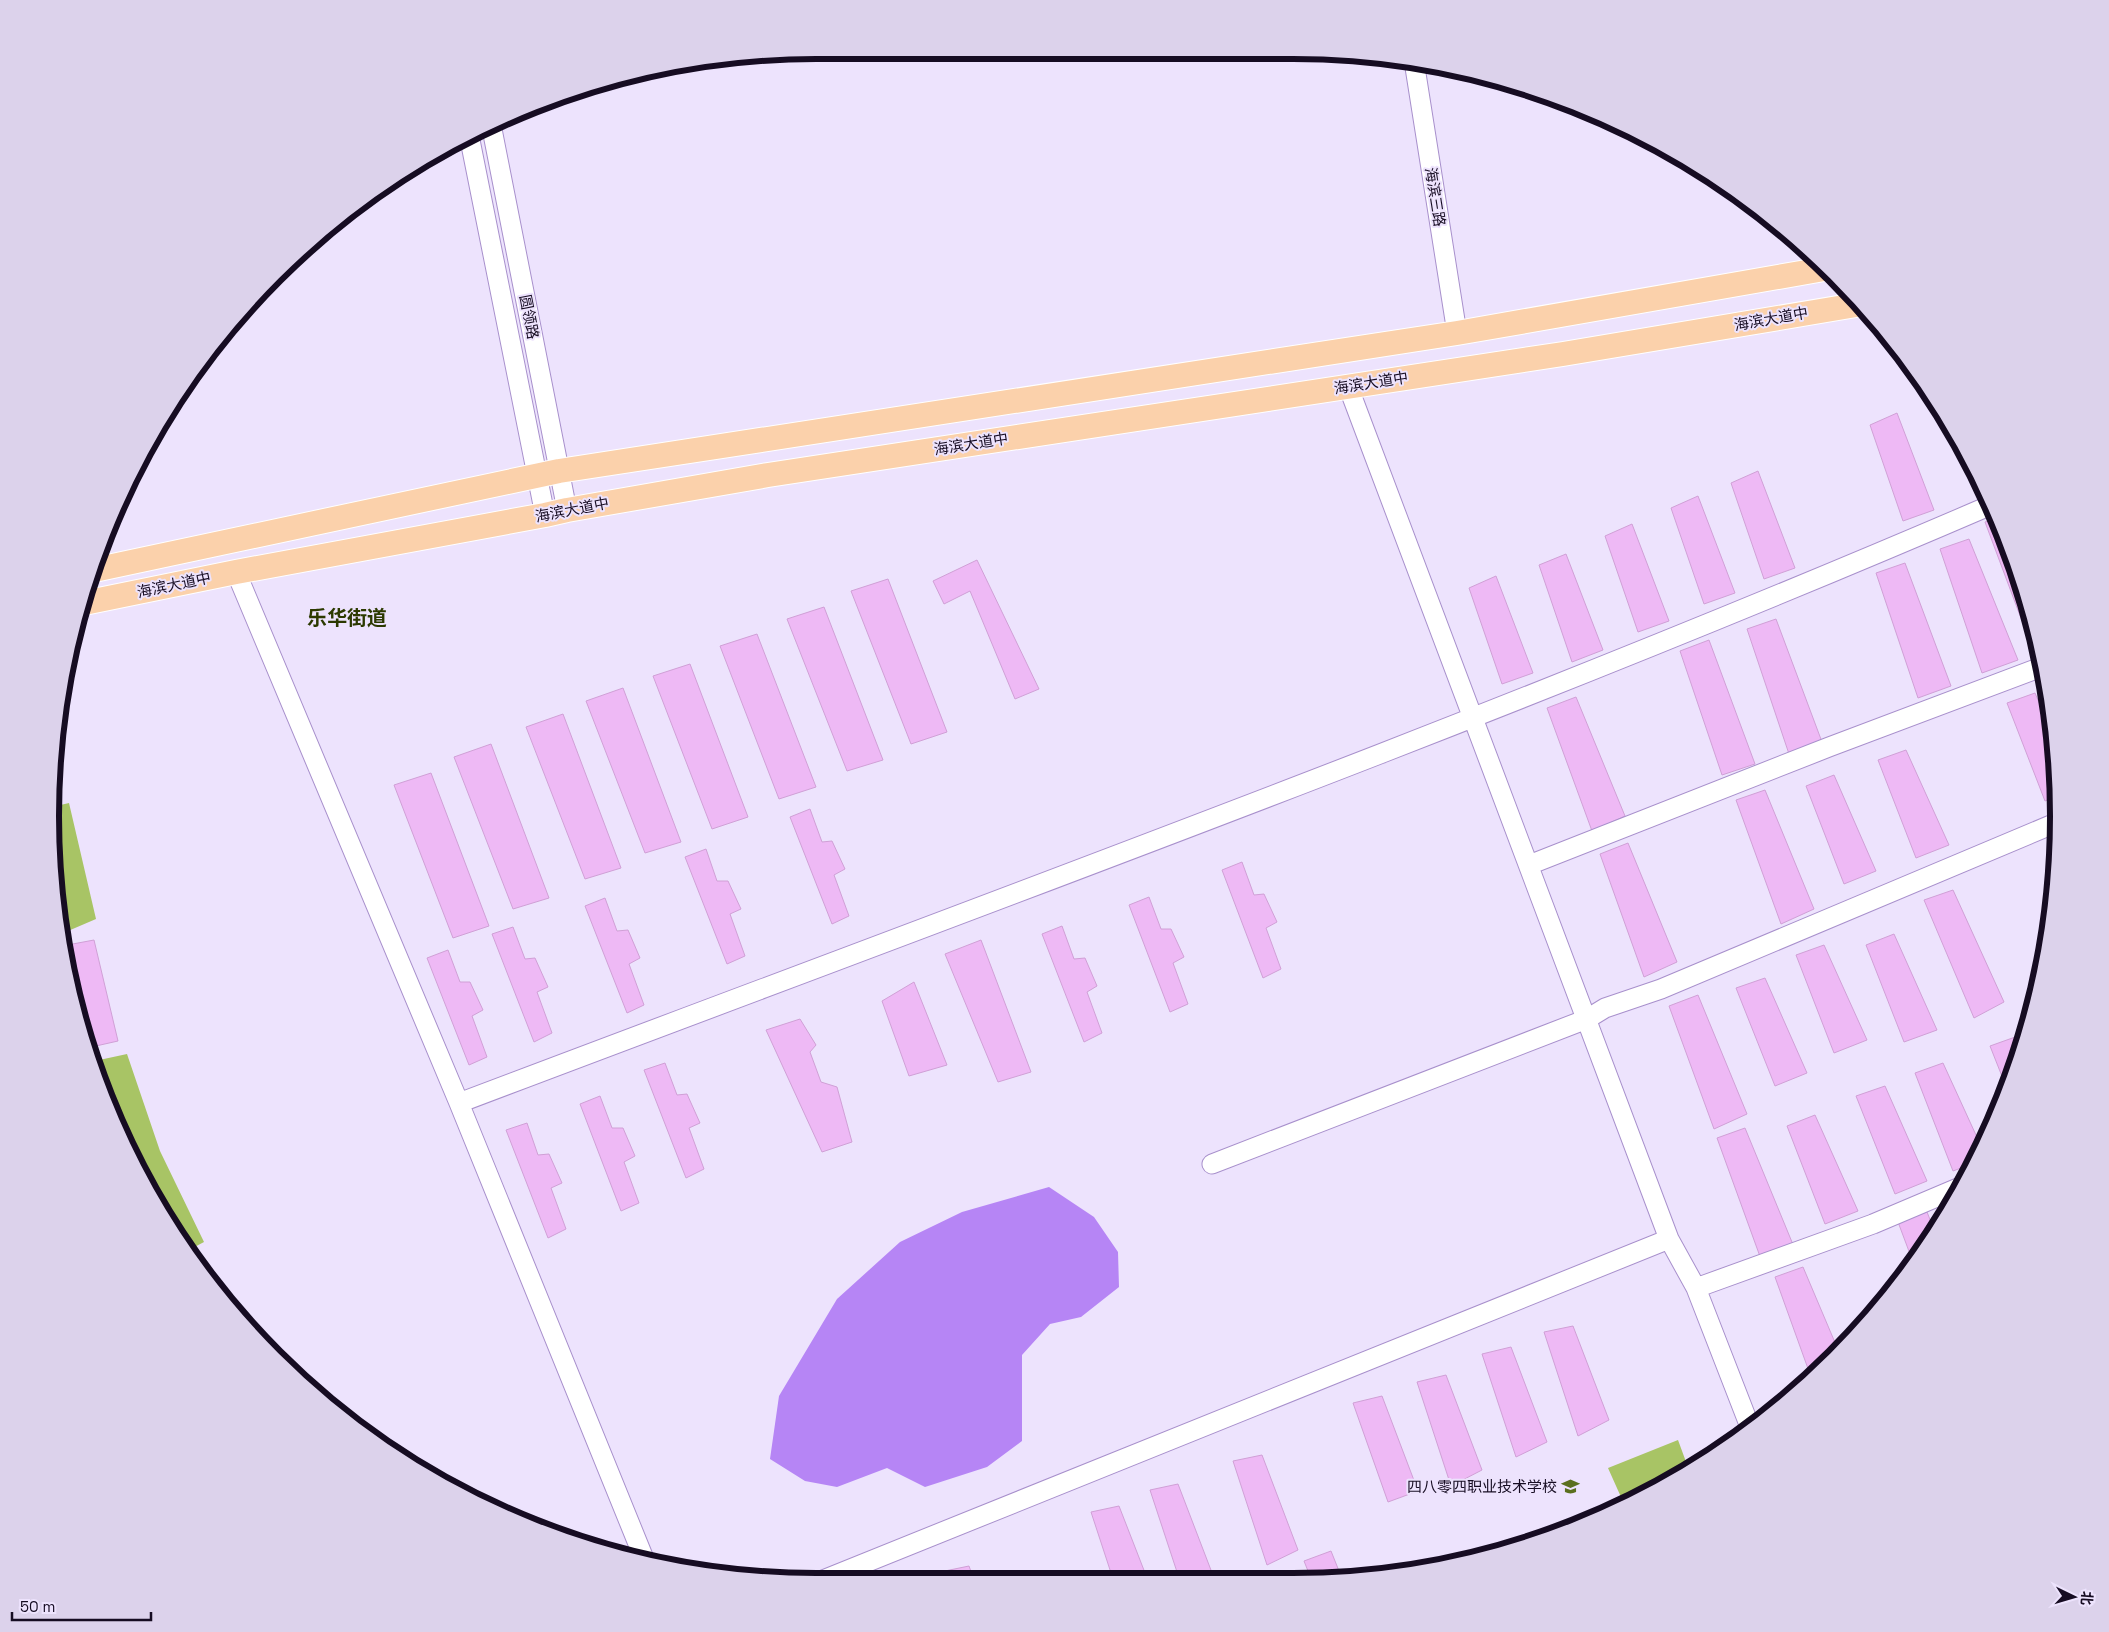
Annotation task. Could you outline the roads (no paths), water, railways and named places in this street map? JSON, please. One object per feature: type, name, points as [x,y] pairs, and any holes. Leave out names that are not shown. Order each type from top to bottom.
[{"type":"main road","name":"海滨大道中","points":[[101,569],[548,473],[1457,333],[1817,270]]},
{"type":"main road","name":"海滨大道中","points":[[90,602],[236,572],[556,512],[778,474],[1563,354],[1851,306]]},
{"type":"street","name":"海滨三路","points":[[1415,69],[1457,333]]},
{"type":"street","name":"圆领路","points":[[492,132],[548,473]]},
{"type":"street","name":"圆领路","points":[[471,142],[556,512]]},
{"type":"street","points":[[1348,386],[1669,1239],[1696,1288],[1748,1421]]},
{"type":"street","points":[[458,1103],[1474,718],[1842,569],[1985,508]]},
{"type":"street","points":[[236,572],[458,1103],[641,1552]]},
{"type":"street","points":[[1529,865],[1829,747],[2036,669]]},
{"type":"street","points":[[1212,1164],[1587,1019],[1605,1008],[1661,989],[2050,825]]},
{"type":"street","points":[[1696,1288],[1873,1224],[1951,1191]]},
{"type":"street","points":[[840,1573],[1669,1239]]},
{"type":"place","name":"四八零四职业技术学校","points":[[1571,1487]]},
{"type":"district","name":"乐华街道","points":[[347,618]]}]
